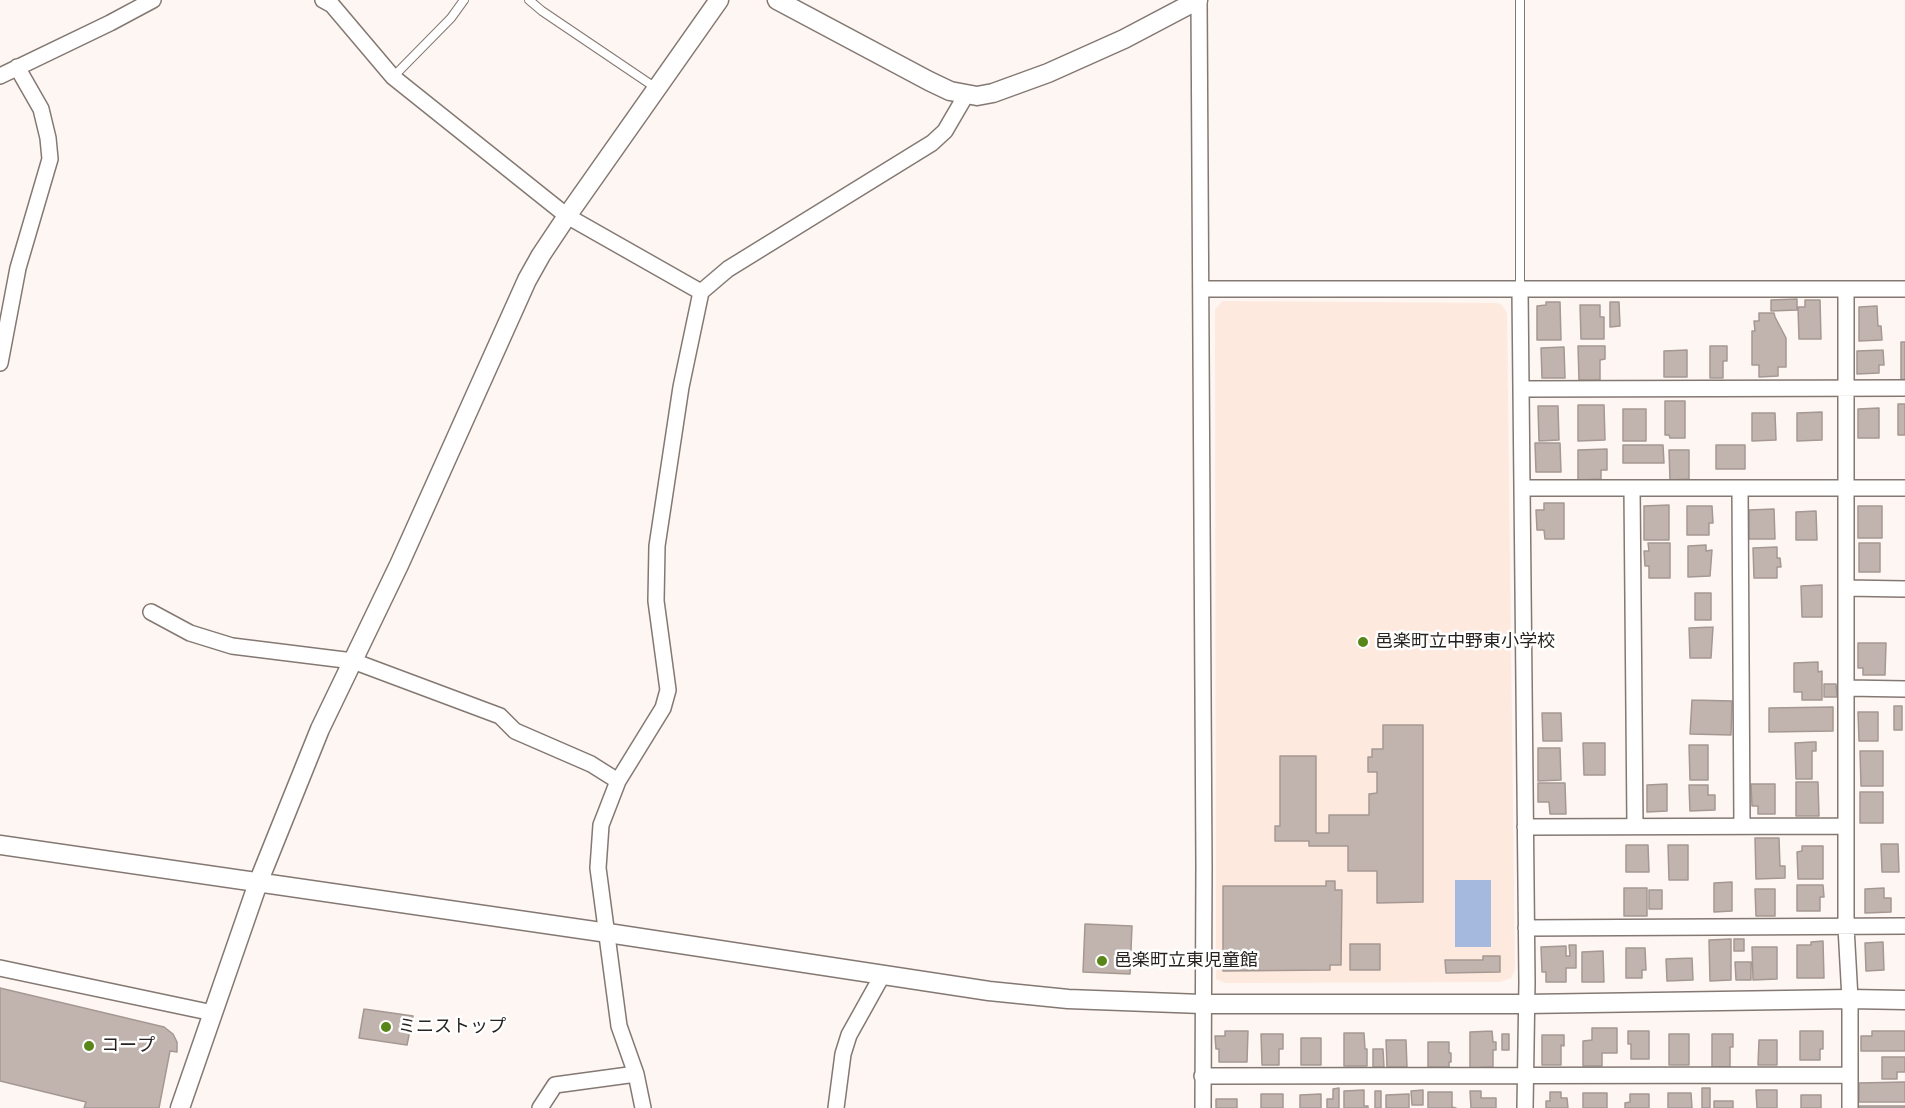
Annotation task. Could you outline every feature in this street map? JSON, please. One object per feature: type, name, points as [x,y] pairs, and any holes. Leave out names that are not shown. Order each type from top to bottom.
[{"type":"street","points":[[0,76],[111,23],[153,0]]},
{"type":"street","points":[[323,0],[332,5],[393,77],[567,216],[701,291]]},
{"type":"street","points":[[180,1108],[258,883],[320,729],[399,564],[527,280],[540,255],[720,0]]},
{"type":"street","points":[[777,0],[929,81],[950,90],[977,96],[993,93],[1048,73],[1124,39],[1198,0],[1204,841],[1203,1108]]},
{"type":"street","points":[[0,363],[18,268],[50,159],[48,138],[40,109],[17,67]]},
{"type":"street","points":[[643,1108],[636,1074],[619,1026],[598,868],[601,825],[618,781],[663,708],[668,690],[656,601],[657,546],[681,387],[701,291],[728,269],[932,142],[945,131],[966,95]]},
{"type":"street","points":[[1201,289],[1905,289]]},
{"type":"street","points":[[1846,289],[1846,927],[1850,999],[1850,1108]]},
{"type":"street","points":[[1520,290],[1526,928],[1525,1108]]},
{"type":"street","points":[[1521,389],[1905,388]]},
{"type":"street","points":[[1522,488],[1905,488]]},
{"type":"street","points":[[1632,488],[1635,826]]},
{"type":"street","points":[[1740,488],[1742,826]]},
{"type":"street","points":[[1846,588],[1905,589]]},
{"type":"street","points":[[151,612],[190,633],[232,646],[353,661],[500,716],[515,731],[591,764],[618,781]]},
{"type":"street","points":[[1847,688],[1905,689]]},
{"type":"street","points":[[1525,827],[1846,826]]},
{"type":"street","points":[[0,845],[989,991],[1068,999],[1202,1004],[1526,1004],[1905,1000]]},
{"type":"street","points":[[1526,928],[1905,926]]},
{"type":"street","points":[[0,968],[213,1013]]},
{"type":"street","points":[[836,1108],[843,1054],[849,1035],[883,974]]},
{"type":"street","points":[[540,1108],[555,1085],[636,1074]]},
{"type":"street","points":[[1202,1076],[1849,1075]]},
{"type":"lane","points":[[393,77],[452,18],[464,0]]},
{"type":"lane","points":[[529,0],[657,89]]},
{"type":"lane","points":[[1520,0],[1520,290]]},
{"type":"shaded area","name":"邑楽町立中野東小学校","points":[[1222,301],[1497,303],[1502,305],[1507,313],[1515,970],[1511,978],[1500,982],[1225,983],[1216,979],[1215,310]]},
{"type":"water","points":[[1455,880],[1491,880],[1491,947],[1455,947]]},
{"type":"building","points":[[1797,299],[1797,310],[1771,311],[1771,300]]},
{"type":"building","points":[[1805,300],[1820,300],[1821,339],[1799,339],[1798,307],[1805,307]]},
{"type":"building","points":[[1546,302],[1560,302],[1561,340],[1537,340],[1537,306],[1546,305]]},
{"type":"building","points":[[1610,302],[1619,302],[1620,326],[1610,327]]},
{"type":"building","points":[[1580,305],[1600,305],[1600,317],[1604,317],[1604,339],[1581,339]]},
{"type":"building","points":[[1877,306],[1878,326],[1881,326],[1882,340],[1859,341],[1859,307]]},
{"type":"building","points":[[1759,313],[1774,313],[1786,338],[1786,367],[1778,367],[1778,376],[1759,377],[1759,365],[1752,365],[1752,331],[1755,331],[1754,321],[1759,321]]},
{"type":"building","points":[[1901,342],[1905,342],[1905,379],[1901,380]]},
{"type":"building","points":[[1578,346],[1605,346],[1605,359],[1600,360],[1600,380],[1579,380]]},
{"type":"building","points":[[1710,346],[1727,346],[1727,361],[1723,361],[1723,378],[1710,378]]},
{"type":"building","points":[[1564,347],[1565,378],[1542,378],[1541,348]]},
{"type":"building","points":[[1687,350],[1687,377],[1664,377],[1664,351]]},
{"type":"building","points":[[1883,350],[1884,365],[1879,365],[1879,373],[1857,374],[1857,351]]},
{"type":"building","points":[[1665,401],[1685,401],[1685,438],[1670,438],[1669,435],[1665,435]]},
{"type":"building","points":[[1898,404],[1905,404],[1905,435],[1898,435]]},
{"type":"building","points":[[1578,405],[1604,405],[1605,440],[1578,441]]},
{"type":"building","points":[[1538,406],[1558,406],[1559,440],[1539,441]]},
{"type":"building","points":[[1879,408],[1879,438],[1858,438],[1858,409]]},
{"type":"building","points":[[1623,409],[1646,409],[1646,441],[1623,441]]},
{"type":"building","points":[[1822,412],[1822,440],[1797,441],[1797,413]]},
{"type":"building","points":[[1752,413],[1775,413],[1776,440],[1752,441]]},
{"type":"building","points":[[1535,443],[1560,443],[1561,472],[1536,472]]},
{"type":"building","points":[[1623,445],[1663,445],[1664,463],[1623,463]]},
{"type":"building","points":[[1716,445],[1745,445],[1745,469],[1716,469]]},
{"type":"building","points":[[1607,449],[1607,470],[1601,470],[1601,479],[1578,480],[1578,450]]},
{"type":"building","points":[[1669,450],[1689,450],[1689,479],[1670,480]]},
{"type":"building","points":[[1544,503],[1564,503],[1564,539],[1545,539],[1544,530],[1537,530],[1536,510],[1544,510]]},
{"type":"building","points":[[1669,505],[1669,540],[1644,540],[1644,506]]},
{"type":"building","points":[[1687,506],[1712,506],[1713,523],[1709,523],[1709,535],[1687,535]]},
{"type":"building","points":[[1858,506],[1882,506],[1882,538],[1858,538]]},
{"type":"building","points":[[1774,509],[1775,539],[1749,539],[1749,510]]},
{"type":"building","points":[[1816,511],[1817,540],[1796,540],[1796,512]]},
{"type":"building","points":[[1648,543],[1670,543],[1670,578],[1649,578],[1649,566],[1645,566],[1644,551],[1649,551]]},
{"type":"building","points":[[1859,543],[1880,543],[1880,572],[1859,572]]},
{"type":"building","points":[[1706,545],[1706,551],[1712,550],[1710,576],[1688,577],[1688,546]]},
{"type":"building","points":[[1777,547],[1777,558],[1780,558],[1781,567],[1777,567],[1777,578],[1754,578],[1753,548]]},
{"type":"building","points":[[1822,585],[1822,617],[1802,617],[1801,586]]},
{"type":"building","points":[[1695,593],[1711,593],[1711,620],[1695,620]]},
{"type":"building","points":[[1713,627],[1711,658],[1690,658],[1689,628]]},
{"type":"building","points":[[1858,643],[1886,643],[1885,675],[1863,675],[1863,668],[1858,668]]},
{"type":"building","points":[[1818,662],[1818,672],[1822,671],[1822,700],[1802,700],[1802,692],[1794,692],[1794,663]]},
{"type":"building","points":[[1824,684],[1836,684],[1837,697],[1824,697]]},
{"type":"building","points":[[1692,700],[1732,701],[1731,735],[1690,734]]},
{"type":"building","points":[[1894,706],[1902,706],[1902,730],[1894,730]]},
{"type":"building","points":[[1833,707],[1833,731],[1769,732],[1769,708]]},
{"type":"building","points":[[1858,712],[1878,712],[1878,741],[1859,741]]},
{"type":"building","points":[[1542,713],[1561,713],[1562,741],[1543,741]]},
{"type":"building","points":[[1383,725],[1423,725],[1423,902],[1377,903],[1377,871],[1348,871],[1348,846],[1309,846],[1309,841],[1275,841],[1275,826],[1280,826],[1280,756],[1316,756],[1316,833],[1329,833],[1329,815],[1369,815],[1369,794],[1377,793],[1377,772],[1368,772],[1368,757],[1372,757],[1372,749],[1383,749]]},
{"type":"building","points":[[1816,742],[1816,751],[1812,751],[1812,779],[1796,779],[1795,743]]},
{"type":"building","points":[[1583,743],[1605,743],[1605,775],[1584,775]]},
{"type":"building","points":[[1689,745],[1708,745],[1708,780],[1690,780]]},
{"type":"building","points":[[1538,748],[1560,748],[1561,780],[1538,781]]},
{"type":"building","points":[[1860,751],[1883,751],[1883,786],[1861,786]]},
{"type":"building","points":[[1796,782],[1818,782],[1819,816],[1796,816]]},
{"type":"building","points":[[1538,783],[1565,783],[1566,814],[1550,814],[1549,802],[1538,802]]},
{"type":"building","points":[[1667,784],[1667,811],[1647,812],[1647,785]]},
{"type":"building","points":[[1751,784],[1775,784],[1775,814],[1758,814],[1758,806],[1752,806]]},
{"type":"building","points":[[1689,785],[1708,785],[1708,795],[1715,795],[1715,810],[1690,811]]},
{"type":"building","points":[[1860,792],[1883,792],[1883,823],[1860,823]]},
{"type":"building","points":[[1755,838],[1779,838],[1780,866],[1785,866],[1785,878],[1756,879]]},
{"type":"building","points":[[1881,844],[1898,844],[1899,872],[1882,872]]},
{"type":"building","points":[[1626,845],[1648,845],[1649,872],[1626,872]]},
{"type":"building","points":[[1668,845],[1688,845],[1688,880],[1669,880]]},
{"type":"building","points":[[1802,846],[1823,846],[1823,879],[1798,879],[1797,852],[1802,851]]},
{"type":"building","points":[[1326,881],[1335,881],[1335,890],[1342,890],[1341,965],[1330,965],[1330,970],[1223,971],[1223,886],[1326,886]]},
{"type":"building","points":[[1732,882],[1732,911],[1714,912],[1714,883]]},
{"type":"building","points":[[1797,885],[1823,885],[1824,897],[1820,897],[1820,911],[1797,911]]},
{"type":"building","points":[[1624,888],[1647,888],[1647,916],[1624,916]]},
{"type":"building","points":[[1884,888],[1884,898],[1891,898],[1891,912],[1865,913],[1865,889]]},
{"type":"building","points":[[1755,889],[1775,889],[1775,916],[1756,916]]},
{"type":"building","points":[[1649,890],[1662,890],[1662,909],[1649,909]]},
{"type":"building","points":[[1085,924],[1132,926],[1130,974],[1083,972]]},
{"type":"building","points":[[1731,939],[1731,980],[1710,981],[1709,940]]},
{"type":"building","points":[[1734,939],[1744,939],[1744,951],[1734,951]]},
{"type":"building","points":[[1823,941],[1824,978],[1797,978],[1797,945],[1811,945],[1811,942]]},
{"type":"building","points":[[1883,942],[1884,970],[1866,971],[1865,943]]},
{"type":"building","points":[[1350,944],[1380,944],[1380,970],[1350,970]]},
{"type":"building","points":[[1569,945],[1576,945],[1576,968],[1566,968],[1566,982],[1546,982],[1546,972],[1542,972],[1541,947],[1566,946],[1566,956],[1570,956]]},
{"type":"building","points":[[1752,947],[1777,947],[1777,979],[1753,980]]},
{"type":"building","points":[[1626,948],[1645,948],[1646,970],[1642,970],[1642,978],[1626,978]]},
{"type":"building","points":[[1603,951],[1604,982],[1582,982],[1582,952]]},
{"type":"building","points":[[1483,956],[1500,956],[1500,972],[1446,973],[1445,960],[1483,960]]},
{"type":"building","points":[[1692,958],[1693,980],[1667,981],[1666,959]]},
{"type":"building","points":[[1735,962],[1751,962],[1751,980],[1736,980]]},
{"type":"building","name":"コープ","points":[[0,988],[164,1027],[173,1034],[177,1042],[177,1052],[170,1051],[159,1108],[84,1108],[86,1102],[0,1081]]},
{"type":"building","name":"ミニストップ","points":[[364,1009],[413,1016],[407,1045],[359,1038]]},
{"type":"building","points":[[1592,1028],[1617,1028],[1617,1053],[1602,1053],[1602,1066],[1583,1066],[1583,1041],[1592,1040]]},
{"type":"building","points":[[1225,1031],[1248,1031],[1247,1062],[1219,1062],[1219,1049],[1216,1049],[1215,1036],[1225,1036]]},
{"type":"building","points":[[1492,1031],[1493,1042],[1496,1042],[1496,1050],[1493,1050],[1493,1067],[1470,1068],[1470,1032]]},
{"type":"building","points":[[1628,1031],[1649,1031],[1649,1059],[1631,1059]]},
{"type":"building","points":[[1800,1031],[1823,1031],[1823,1049],[1820,1049],[1820,1060],[1800,1060]]},
{"type":"building","points":[[1872,1031],[1905,1031],[1905,1051],[1861,1051],[1861,1036],[1872,1036]]},
{"type":"building","points":[[1344,1033],[1364,1033],[1367,1066],[1344,1066]]},
{"type":"building","points":[[1261,1034],[1283,1034],[1283,1049],[1279,1049],[1279,1065],[1262,1065]]},
{"type":"building","points":[[1502,1034],[1509,1034],[1509,1050],[1502,1050]]},
{"type":"building","points":[[1669,1034],[1689,1034],[1689,1065],[1669,1065]]},
{"type":"building","points":[[1712,1034],[1733,1034],[1733,1047],[1730,1047],[1730,1067],[1712,1067]]},
{"type":"building","points":[[1542,1035],[1564,1035],[1564,1046],[1561,1045],[1561,1065],[1542,1065]]},
{"type":"building","points":[[1301,1038],[1321,1038],[1321,1065],[1301,1065]]},
{"type":"building","points":[[1386,1040],[1406,1040],[1407,1067],[1387,1067]]},
{"type":"building","points":[[1759,1040],[1777,1040],[1777,1065],[1758,1065]]},
{"type":"building","points":[[1428,1042],[1449,1042],[1451,1062],[1449,1062],[1449,1067],[1428,1067]]},
{"type":"building","points":[[1373,1049],[1383,1049],[1384,1067],[1373,1067]]},
{"type":"building","points":[[1882,1057],[1905,1057],[1905,1072],[1897,1072],[1897,1079],[1882,1079]]},
{"type":"building","points":[[1905,1082],[1905,1102],[1859,1102],[1859,1083]]},
{"type":"building","points":[[1339,1088],[1339,1108],[1327,1108],[1327,1099],[1333,1099],[1333,1089]]},
{"type":"building","points":[[1702,1088],[1710,1088],[1710,1108],[1702,1108]]},
{"type":"building","points":[[1364,1090],[1364,1106],[1368,1108],[1344,1108],[1344,1091]]},
{"type":"building","points":[[1423,1090],[1423,1105],[1412,1105],[1411,1091]]},
{"type":"building","points":[[1756,1090],[1777,1090],[1777,1108],[1757,1108]]},
{"type":"building","points":[[1375,1091],[1381,1091],[1381,1108],[1375,1108]]},
{"type":"building","points":[[1470,1091],[1481,1091],[1481,1098],[1496,1098],[1496,1108],[1471,1108]]},
{"type":"building","points":[[1428,1092],[1452,1092],[1452,1107],[1456,1108],[1428,1108]]},
{"type":"building","points":[[1550,1092],[1561,1092],[1561,1098],[1567,1098],[1568,1108],[1546,1108],[1546,1101],[1550,1101]]},
{"type":"building","points":[[1583,1093],[1607,1093],[1607,1108],[1583,1108]]},
{"type":"building","points":[[1668,1093],[1691,1093],[1692,1108],[1668,1108]]},
{"type":"building","points":[[1261,1094],[1283,1094],[1283,1108],[1261,1108]]},
{"type":"building","points":[[1321,1094],[1321,1108],[1300,1108],[1300,1095]]},
{"type":"building","points":[[1409,1094],[1409,1108],[1386,1108],[1386,1095]]},
{"type":"building","points":[[1630,1094],[1649,1094],[1649,1108],[1625,1108],[1625,1103],[1630,1102]]},
{"type":"building","points":[[1801,1095],[1821,1095],[1821,1108],[1801,1108]]},
{"type":"building","points":[[1216,1099],[1237,1099],[1237,1108],[1216,1108]]},
{"type":"building","points":[[1714,1101],[1733,1101],[1733,1108],[1714,1108]]},
{"type":"building","points":[[1859,1106],[1905,1106],[1905,1108],[1859,1108]]},
{"type":"place","name":"邑楽町立中野東小学校","points":[[1363,642]]},
{"type":"place","name":"邑楽町立東児童館","points":[[1102,961]]},
{"type":"place","name":"ミニストップ","points":[[386,1027]]},
{"type":"place","name":"コープ","points":[[89,1046]]}]
